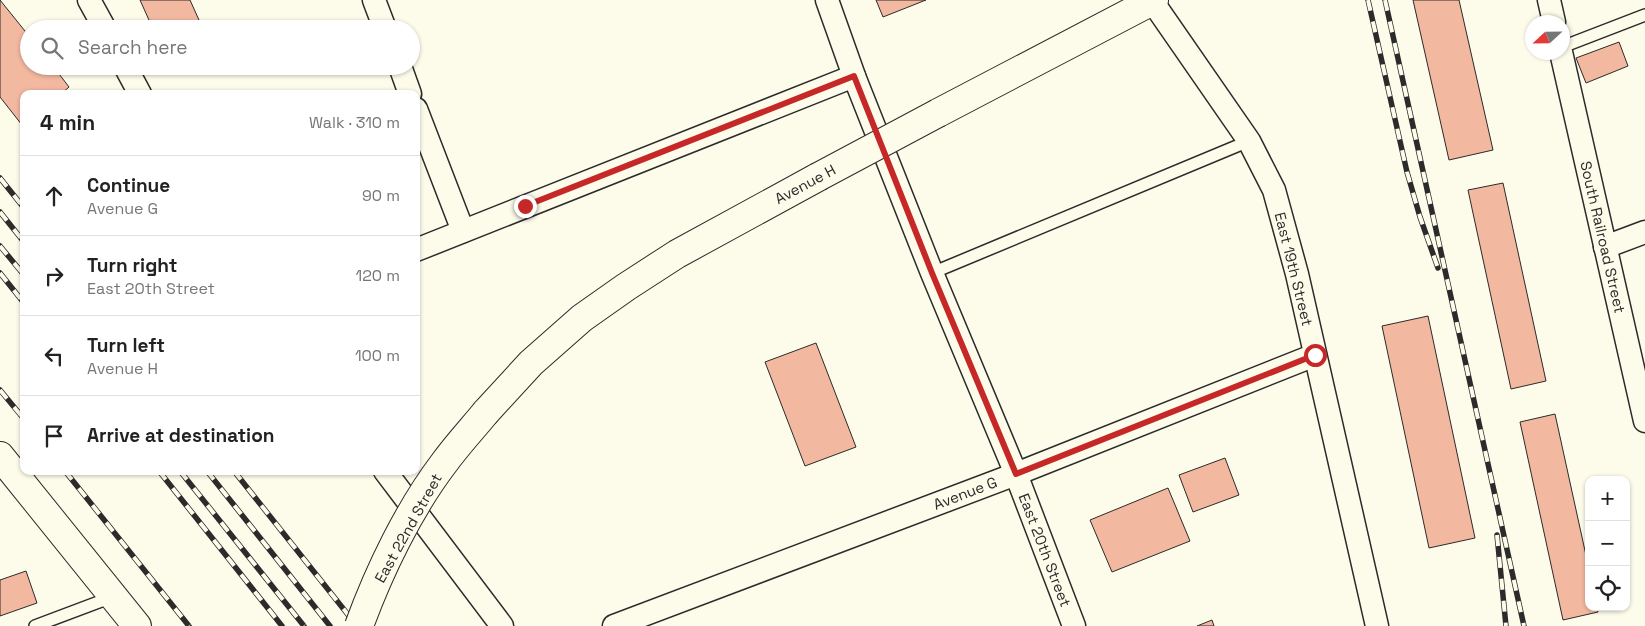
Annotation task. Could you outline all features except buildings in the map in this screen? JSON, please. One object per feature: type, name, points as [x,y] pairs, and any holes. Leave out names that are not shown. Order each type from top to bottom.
[{"type":"street","points":[[89,0],[100,20]]},
{"type":"street","points":[[374,0],[382,20]]},
{"type":"street","name":"East 20th Street","points":[[827,0],[854,76],[932,273],[1016,474],[1074,626]]},
{"type":"street","points":[[1549,0],[1552,15]]},
{"type":"street","name":"Avenue H","points":[[486,412],[531,363],[582,318],[676,254],[938,113],[1153,1]]},
{"type":"street","name":"East 19th Street","points":[[1153,1],[1249,141],[1274,190],[1298,274],[1377,626]]},
{"type":"street","name":"South Railroad Street","points":[[1563,60],[1645,421]]},
{"type":"street","points":[[130,75],[138,90]]},
{"type":"street","points":[[403,75],[409,90]]},
{"type":"street","points":[[420,248],[854,76]]},
{"type":"street","points":[[420,119],[463,231]]},
{"type":"street","points":[[1605,247],[1645,232]]},
{"type":"street","name":"Avenue G","points":[[614,626],[1016,474],[1315,355]]},
{"type":"street","name":"East 22nd Street","points":[[360,626],[371,594],[414,510],[444,464],[486,412]]},
{"type":"street","points":[[0,456],[136,626]]},
{"type":"street","points":[[387,475],[502,626]]},
{"type":"lane","points":[[1570,44],[1645,15]]},
{"type":"lane","points":[[932,273],[1249,141]]},
{"type":"lane","points":[[35,626],[112,597]]},
{"type":"railway","points":[[1368,0],[1407,172],[1438,268]]},
{"type":"railway","points":[[1385,0],[1524,626]]},
{"type":"railway","points":[[0,178],[20,203]]},
{"type":"railway","points":[[0,212],[20,237]]},
{"type":"railway","points":[[0,246],[20,270]]},
{"type":"railway","points":[[0,273],[20,298]]},
{"type":"railway","points":[[0,390],[20,414]]},
{"type":"railway","points":[[68,475],[189,626]]},
{"type":"railway","points":[[162,475],[282,626]]},
{"type":"railway","points":[[183,475],[304,626]]},
{"type":"railway","points":[[210,475],[330,626]]},
{"type":"railway","points":[[237,475],[357,626]]},
{"type":"railway","points":[[1497,535],[1506,626]]},
{"type":"route","points":[[525,206],[854,76],[932,273],[1016,474],[1315,355]]}]
